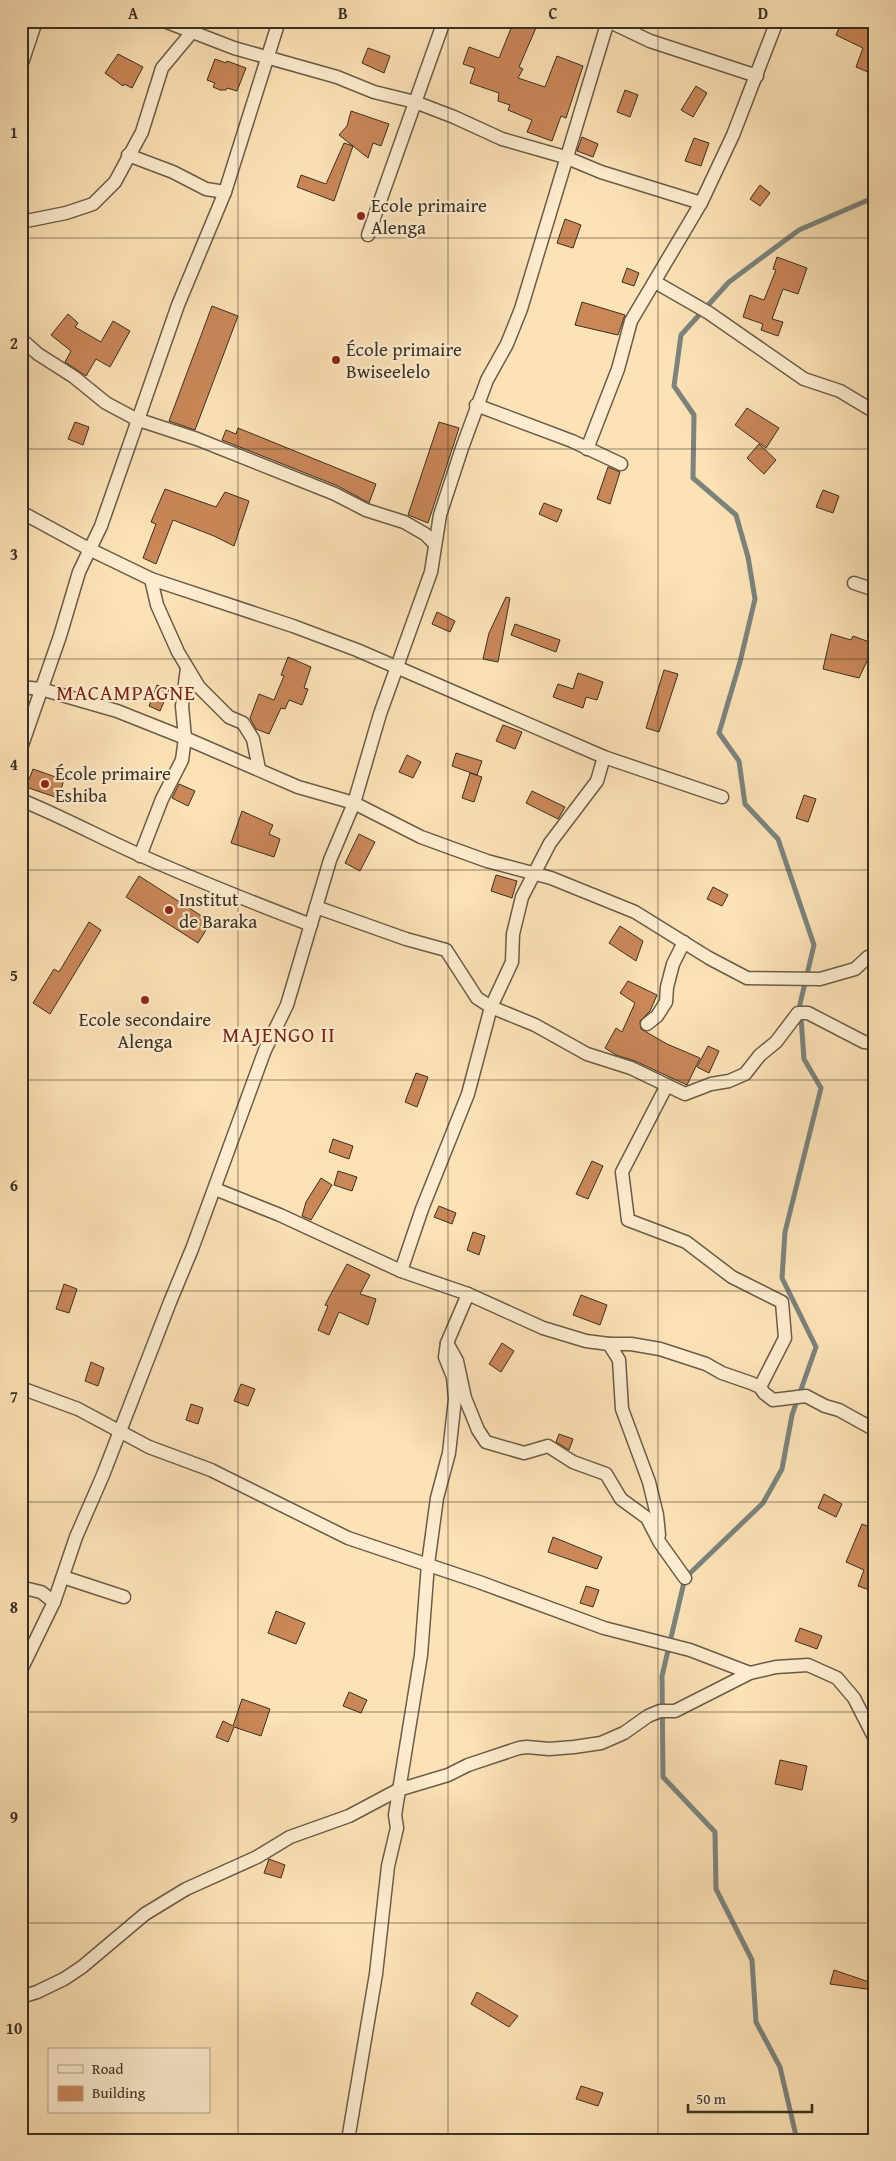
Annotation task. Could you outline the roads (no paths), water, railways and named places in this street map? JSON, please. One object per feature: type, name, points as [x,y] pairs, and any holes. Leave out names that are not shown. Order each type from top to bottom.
[{"type":"street","points":[[21,66],[36,21]]},
{"type":"street","points":[[164,21],[194,27],[234,48],[337,77],[374,92],[415,102],[454,116],[502,139],[701,203]]},
{"type":"street","points":[[21,748],[60,636],[79,572],[100,526],[136,419],[178,304],[225,192],[279,21]]},
{"type":"street","points":[[368,236],[444,21]]},
{"type":"street","points":[[21,1670],[54,1602],[76,1537],[120,1431],[215,1188],[265,1050],[287,1005],[330,860],[354,803],[380,714],[431,572],[440,515],[476,405],[487,380],[507,344],[520,309],[547,226],[565,158],[608,21],[666,47],[757,76]]},
{"type":"street","points":[[586,449],[618,370],[631,321],[701,203],[733,135],[777,21]]},
{"type":"street","points":[[21,222],[66,213],[93,204],[115,182],[142,132],[162,68],[194,27]]},
{"type":"street","points":[[128,155],[174,172],[206,188],[225,192]]},
{"type":"street","points":[[655,282],[709,313],[804,379],[840,391],[875,412]]},
{"type":"street","points":[[21,339],[38,354],[74,377],[106,403],[136,419],[197,439],[335,494],[366,510],[404,522],[425,534],[435,544]]},
{"type":"street","points":[[476,405],[540,428],[621,464]]},
{"type":"street","points":[[21,512],[89,549],[151,579],[294,626],[604,757],[722,797]]},
{"type":"street","points":[[151,579],[157,605],[178,652],[199,687],[229,717],[243,724],[253,739],[259,769]]},
{"type":"street","points":[[854,583],[875,590]]},
{"type":"street","points":[[140,856],[162,799],[182,760],[185,738],[182,706],[188,668]]},
{"type":"street","points":[[21,687],[41,689],[117,711],[298,787],[354,803],[421,837],[487,862],[551,878],[635,912],[709,958],[747,978],[820,979],[854,969],[868,957],[875,956]]},
{"type":"street","points":[[401,1270],[422,1210],[468,1094],[491,1007],[512,962],[513,934],[522,898],[533,873],[550,843],[597,781],[604,757]]},
{"type":"street","points":[[21,800],[52,812],[140,856],[225,892],[311,925]]},
{"type":"street","points":[[316,907],[446,950],[477,998],[491,1007],[536,1025],[587,1054],[631,1068],[685,1094],[711,1084],[729,1081],[745,1074],[760,1055],[776,1042],[798,1013],[808,1013],[864,1042],[875,1043]]},
{"type":"street","points":[[647,1024],[657,1016],[666,1002],[667,987],[673,964],[684,942]]},
{"type":"street","points":[[667,1085],[622,1172],[628,1220],[686,1242],[732,1277],[782,1302],[785,1338],[760,1386]]},
{"type":"street","points":[[215,1188],[280,1214],[401,1270],[468,1294],[543,1328],[586,1341],[631,1344],[660,1349],[706,1364],[722,1373],[760,1386],[764,1393],[773,1400],[806,1396],[825,1406],[839,1410],[875,1430]]},
{"type":"street","points":[[348,2140],[376,1974],[388,1866],[397,1828],[395,1815],[398,1790],[421,1655],[428,1564],[436,1498],[449,1453],[455,1398],[453,1376],[445,1357],[447,1343],[468,1294]]},
{"type":"street","points":[[447,1343],[457,1361],[466,1398],[478,1430],[486,1442],[524,1453],[548,1446],[573,1462],[606,1474],[621,1499],[647,1518],[660,1543],[685,1578]]},
{"type":"street","points":[[609,1344],[619,1360],[622,1409],[649,1482],[657,1515],[660,1543]]},
{"type":"street","points":[[21,1388],[78,1409],[149,1447],[210,1470],[348,1538],[428,1564],[604,1628],[690,1650],[750,1673]]},
{"type":"street","points":[[63,1577],[124,1597]]},
{"type":"street","points":[[21,1585],[24,1588],[41,1592],[54,1602]]},
{"type":"street","points":[[21,1997],[64,1979],[82,1967],[145,1914],[186,1888],[257,1857],[290,1837],[321,1828],[349,1816],[398,1790],[448,1775],[468,1765],[519,1748],[574,1748],[601,1743],[624,1733],[648,1716],[660,1711],[675,1711],[750,1673],[776,1667],[808,1666],[837,1678],[854,1698],[875,1738]]},
{"type":"waterway","points":[[797,2140],[780,2067],[756,2022],[752,1960],[716,1889],[715,1832],[663,1777],[662,1676],[685,1578],[763,1503],[782,1469],[792,1415],[816,1347],[782,1278],[785,1232],[821,1088],[804,1059],[800,1004],[814,945],[778,839],[745,804],[739,761],[719,733],[740,662],[755,599],[748,557],[736,515],[693,478],[694,415],[674,386],[681,335],[729,282],[799,230],[875,197]]},
{"type":"place","name":"Ecole primaire Alenga","points":[[361,216]]},
{"type":"place","name":"École primaire Bwiseelelo","points":[[336,360]]},
{"type":"place","name":"École primaire Eshiba","points":[[45,784]]},
{"type":"place","name":"Institut de Baraka","points":[[169,910]]},
{"type":"place","name":"Ecole secondaire Alenga","points":[[145,1000]]},
{"type":"district","name":"MACAMPAGNE","points":[[126,692]]},
{"type":"district","name":"MAJENGO II","points":[[279,1034]]}]
